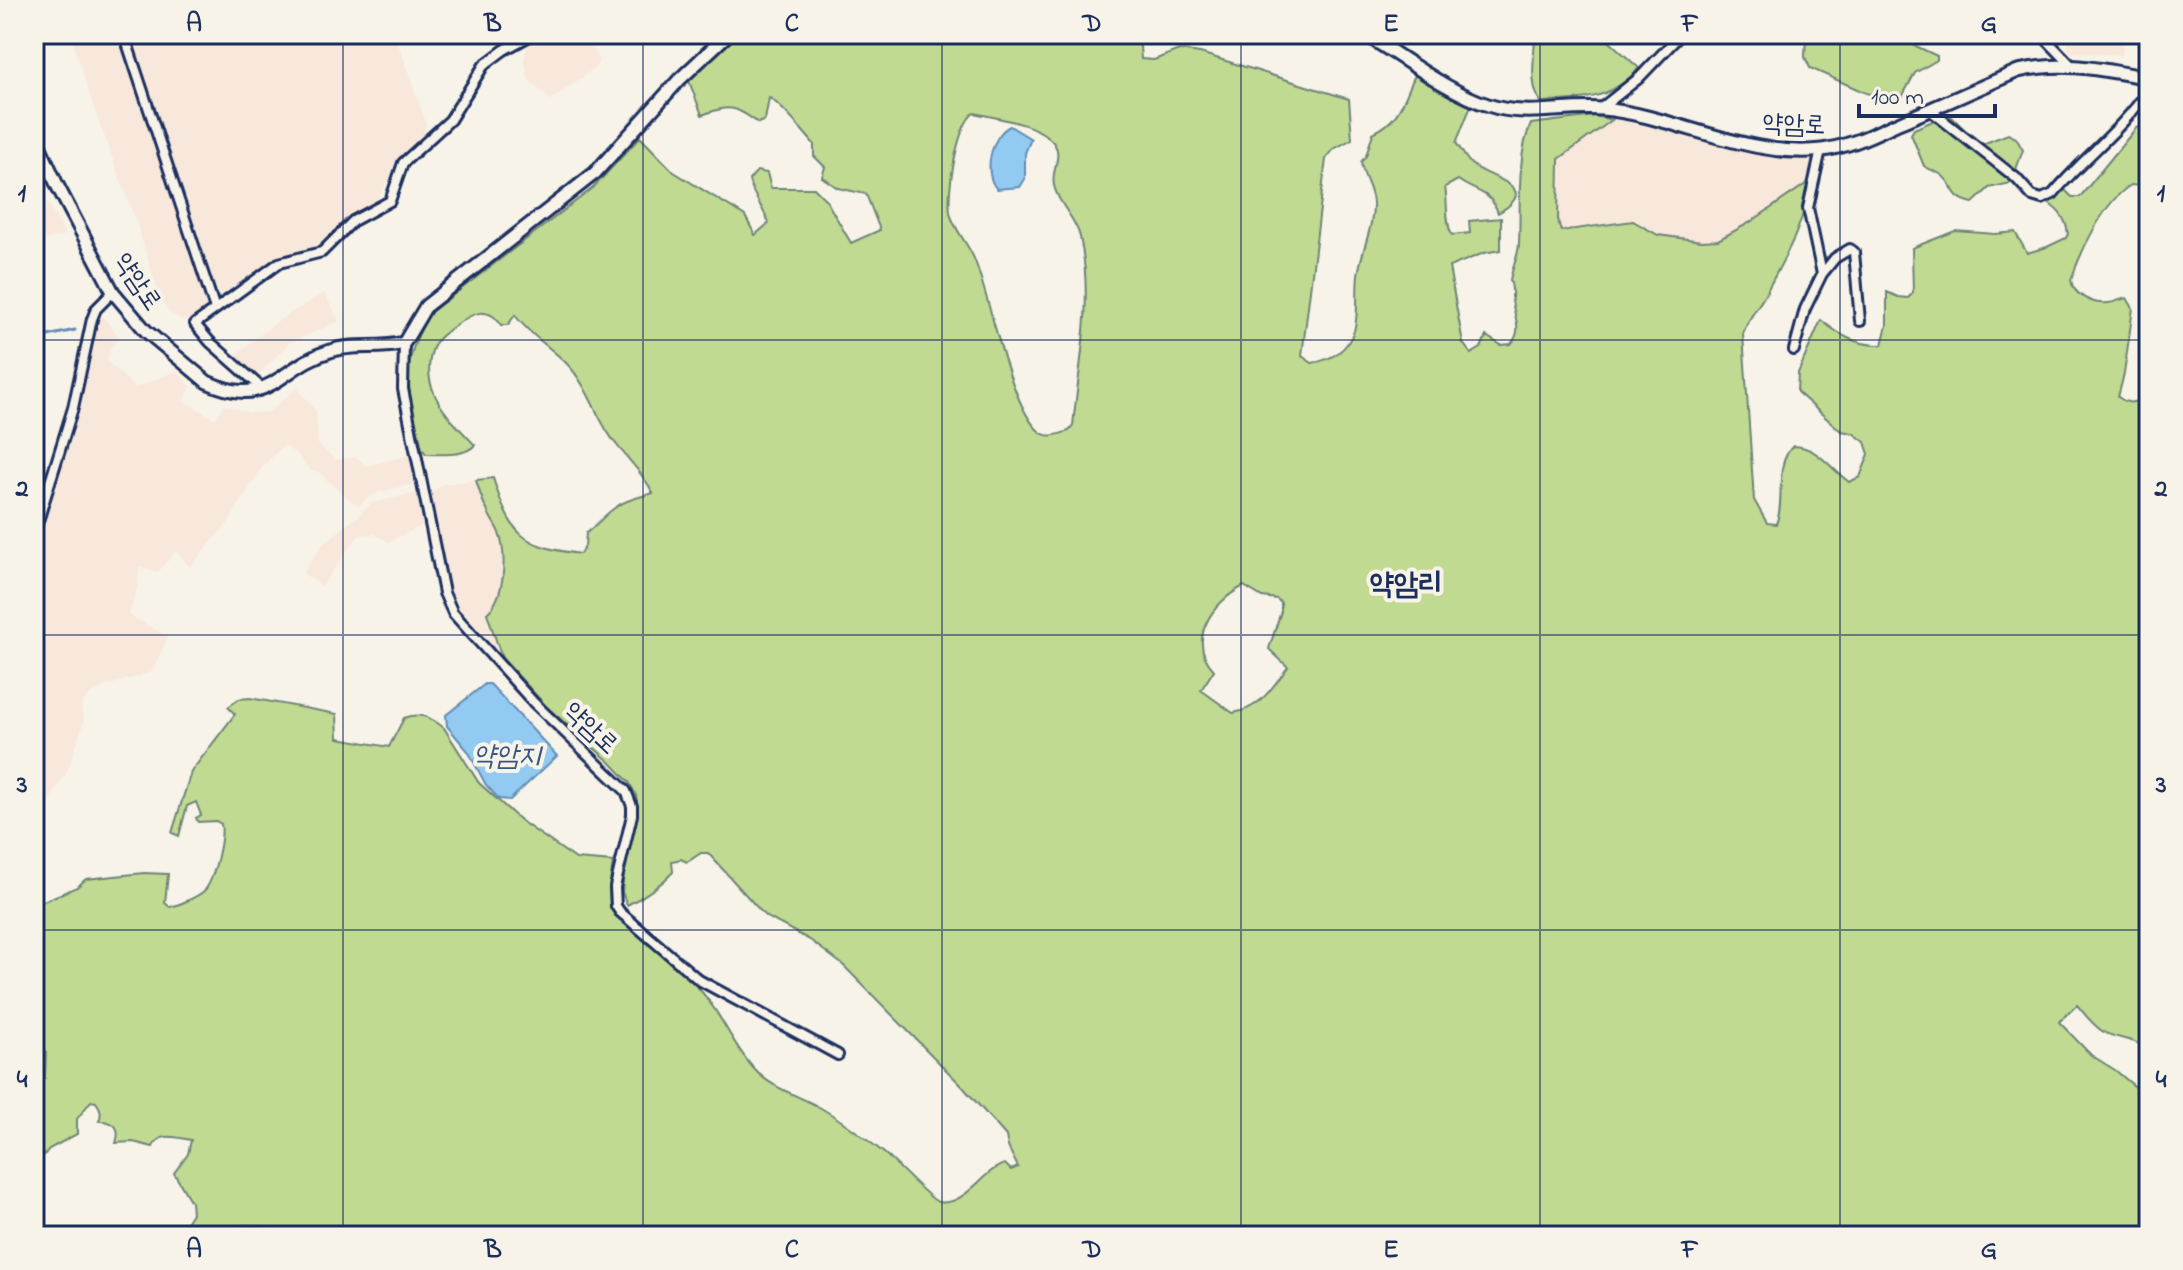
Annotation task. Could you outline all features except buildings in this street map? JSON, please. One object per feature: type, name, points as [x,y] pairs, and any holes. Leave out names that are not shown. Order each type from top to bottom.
[{"type":"street","points":[[124,34],[215,309],[279,263],[322,252],[353,221],[390,201],[403,163],[450,120],[484,65],[533,34]]},
{"type":"street","points":[[508,34],[512,45]]},
{"type":"street","name":"약암로","points":[[1369,34],[1395,53],[1486,105],[1523,112],[1600,109],[1760,146],[1821,150],[1851,143],[2018,71],[2071,65],[2149,78]]},
{"type":"street","points":[[2041,34],[2071,65]]},
{"type":"street","name":"약암로","points":[[721,35],[595,173],[426,306],[404,343],[403,389],[444,593],[453,613],[534,703],[626,791],[632,815],[616,879],[616,906],[699,980],[838,1055]]},
{"type":"street","points":[[1600,109],[1639,78],[1677,35]]},
{"type":"street","points":[[1930,110],[2016,178],[2032,196],[2042,199],[2053,194],[2127,120],[2149,89]]},
{"type":"street","name":"약암로","points":[[34,134],[50,172],[113,292],[146,331],[207,382],[236,392],[263,389]]},
{"type":"street","points":[[1821,150],[1808,208],[1822,274]]},
{"type":"street","points":[[1794,350],[1805,309],[1822,274],[1844,250],[1854,252],[1860,321]]},
{"type":"street","points":[[34,534],[73,408],[92,319],[96,309],[113,292]]},
{"type":"street","name":"약암로","points":[[215,309],[195,324],[210,342],[263,389]]},
{"type":"street","points":[[263,389],[315,357],[331,351],[404,343]]},
{"type":"shaded area","points":[[70,34],[121,34],[204,281],[206,310],[194,321],[171,314],[161,301]]},
{"type":"shaded area","points":[[128,34],[395,34],[426,124],[425,134],[402,153],[375,204],[348,219],[319,247],[277,257],[220,295],[213,286]]},
{"type":"shaded area","points":[[542,34],[588,34],[599,61],[596,67],[551,100],[529,80],[524,59],[528,44]]},
{"type":"shaded area","points":[[2068,34],[2124,34],[2122,55],[2068,52]]},
{"type":"shaded area","points":[[1610,118],[1755,152],[1812,158],[1814,166],[1807,182],[1790,196],[1718,240],[1658,235],[1638,222],[1561,231],[1558,221],[1559,159],[1610,123]]},
{"type":"shaded area","points":[[42,192],[65,235],[34,242],[34,193]]},
{"type":"shaded area","points":[[324,293],[339,321],[289,343],[256,377],[234,356],[278,321]]},
{"type":"shaded area","points":[[101,314],[120,338],[111,347],[107,361],[135,388],[177,371],[191,387],[183,401],[215,419],[224,405],[251,413],[269,412],[297,388],[316,411],[318,444],[335,460],[356,457],[366,466],[411,455],[417,483],[379,492],[359,506],[319,472],[310,470],[297,454],[284,445],[263,466],[228,523],[190,567],[176,551],[157,573],[139,566],[138,584],[129,615],[168,637],[152,672],[109,685],[93,692],[81,703],[84,721],[68,769],[34,826],[34,555],[77,408],[97,317]]},
{"type":"shaded area","points":[[476,480],[486,510],[499,532],[503,549],[500,590],[489,624],[502,658],[476,632],[450,597],[430,493],[444,484]]},
{"type":"shaded area","points":[[417,493],[425,524],[388,542],[374,534],[360,535],[322,586],[303,573],[323,544],[371,503]]},
{"type":"green space","points":[[738,34],[1139,34],[1141,59],[1154,60],[1179,50],[1200,53],[1349,99],[1352,139],[1334,149],[1326,159],[1302,356],[1312,363],[1338,353],[1354,331],[1358,275],[1373,212],[1372,197],[1361,162],[1373,133],[1395,116],[1415,75],[1471,106],[1456,143],[1471,164],[1508,184],[1516,196],[1498,213],[1487,196],[1458,180],[1445,187],[1448,225],[1452,235],[1470,233],[1469,221],[1501,218],[1501,250],[1484,253],[1449,267],[1463,343],[1471,354],[1481,348],[1486,336],[1501,345],[1511,344],[1517,333],[1510,280],[1519,248],[1521,166],[1531,124],[1595,116],[1612,120],[1559,159],[1558,221],[1561,231],[1633,221],[1658,235],[1718,240],[1809,182],[1804,210],[1794,237],[1743,334],[1754,500],[1767,523],[1776,524],[1783,463],[1793,446],[1816,454],[1849,482],[1860,477],[1869,454],[1865,442],[1853,433],[1841,431],[1797,392],[1798,373],[1821,320],[1849,338],[1864,344],[1882,345],[1887,325],[1887,292],[1908,298],[1913,293],[1912,248],[1955,231],[2015,232],[2027,253],[2066,238],[2068,234],[2063,218],[2043,200],[2064,189],[2072,197],[2080,197],[2136,128],[2149,125],[2149,187],[2131,185],[2121,192],[2087,241],[2071,280],[2076,290],[2090,301],[2108,303],[2127,298],[2133,308],[2118,397],[2130,402],[2149,396],[2149,1053],[2139,1044],[2100,1030],[2077,1005],[2059,1022],[2091,1055],[2134,1086],[2149,1117],[2149,1236],[295,1236],[276,1229],[247,1225],[192,1236],[182,1229],[192,1213],[191,1202],[174,1173],[188,1154],[191,1140],[164,1137],[153,1147],[133,1142],[116,1143],[118,1133],[115,1126],[99,1121],[100,1109],[96,1102],[91,1101],[77,1119],[77,1134],[49,1149],[34,1168],[35,1086],[45,1078],[46,1052],[34,1019],[34,905],[77,887],[86,879],[144,873],[168,874],[165,903],[170,907],[204,891],[217,859],[221,824],[216,821],[198,822],[196,818],[201,815],[196,802],[187,806],[179,836],[172,833],[191,772],[235,714],[228,707],[239,699],[250,698],[337,714],[338,738],[389,747],[404,718],[420,716],[434,721],[444,728],[479,783],[521,821],[576,859],[613,862],[610,907],[700,990],[748,1062],[763,1077],[852,1128],[938,1202],[957,1199],[1005,1164],[1011,1170],[1018,1167],[1006,1136],[962,1086],[843,965],[810,940],[765,916],[708,853],[701,853],[687,862],[681,859],[672,861],[673,872],[668,877],[652,891],[627,905],[622,892],[624,869],[638,812],[636,795],[629,782],[610,762],[547,707],[502,658],[487,613],[501,587],[503,553],[499,533],[476,480],[493,478],[506,513],[521,534],[544,547],[580,554],[585,546],[586,533],[608,513],[624,502],[653,493],[641,473],[609,435],[575,374],[515,315],[508,325],[501,325],[485,313],[473,315],[438,339],[431,353],[429,372],[440,405],[475,445],[452,454],[426,454],[422,448],[408,378],[413,348],[431,312],[593,188],[640,137],[674,172],[745,216],[755,235],[769,223],[749,180],[757,171],[767,173],[771,188],[814,188],[826,200],[851,243],[880,230],[866,194],[838,188],[822,177],[825,167],[814,156],[814,144],[773,100],[769,98],[765,120],[758,123],[732,108],[702,115],[689,81]],"holes":[[[974,113],[1034,128],[1049,138],[1057,150],[1055,189],[1080,237],[1086,284],[1082,356],[1073,426],[1069,431],[1047,435],[1029,420],[1002,352],[975,261],[950,212],[958,144]],[[1244,586],[1262,597],[1277,599],[1281,603],[1269,649],[1288,667],[1258,702],[1233,713],[1201,690],[1214,670],[1202,646],[1203,634],[1214,611]]]},
{"type":"green space","points":[[1535,34],[1601,34],[1639,68],[1629,79],[1607,92],[1582,99],[1541,102],[1533,79]]},
{"type":"green space","points":[[1806,34],[1898,34],[1903,40],[1937,56],[1937,60],[1915,73],[1902,97],[1884,97],[1866,93],[1810,68],[1805,57]]},
{"type":"green space","points":[[1949,114],[1980,145],[2008,134],[2016,138],[2023,150],[2011,183],[1989,188],[1973,203],[1960,198],[1943,176],[1924,166],[1911,134],[1914,129]]},
{"type":"water","points":[[1010,126],[1031,139],[1025,153],[1025,179],[1020,187],[997,189],[990,174],[991,155],[998,138]]},
{"type":"water","name":"약암지","points":[[485,684],[490,684],[557,756],[510,800],[499,799],[486,785],[468,751],[447,726],[446,715]]},
{"type":"waterway","points":[[34,339],[75,330]]},
{"type":"district","name":"약암리","points":[[1406,583]]}]
